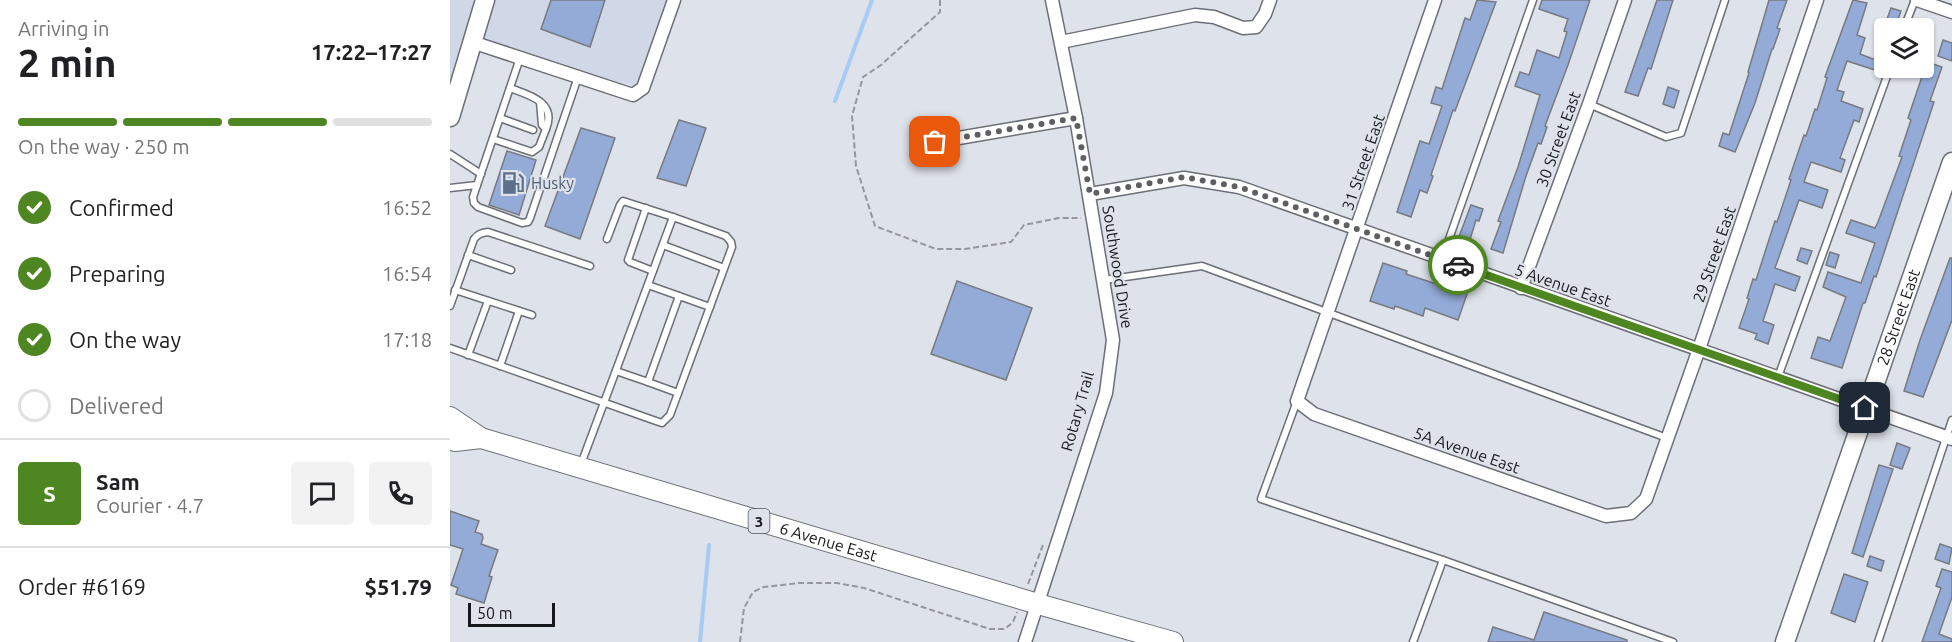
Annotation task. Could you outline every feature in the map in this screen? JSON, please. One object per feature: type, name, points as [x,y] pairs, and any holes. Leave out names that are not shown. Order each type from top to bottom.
[{"type":"main road","name":"6 Avenue East","points":[[452,417],[481,438],[1032,598],[1173,642]]},
{"type":"main road","name":"6 Avenue East","points":[[450,440],[481,438]]},
{"type":"main road","name":"6 Avenue East","points":[[1032,598],[1128,642]]},
{"type":"street","points":[[450,117],[485,0]]},
{"type":"street","points":[[472,42],[633,95],[643,88],[674,0]]},
{"type":"street","name":"Southwood Drive","points":[[1025,642],[1032,598],[1106,393],[1113,340],[1090,194],[1052,0]]},
{"type":"street","points":[[1060,42],[1195,15],[1214,17],[1243,28],[1256,27],[1265,14],[1270,0]]},
{"type":"street","name":"31 Street East","points":[[1297,401],[1436,0]]},
{"type":"street","name":"30 Street East","points":[[1521,288],[1625,0]]},
{"type":"street","name":"29 Street East","points":[[1631,513],[1646,499],[1817,0]]},
{"type":"street","points":[[1916,0],[1952,12]]},
{"type":"street","points":[[935,142],[1076,118]]},
{"type":"street","name":"28 Street East","points":[[1785,642],[1952,162]]},
{"type":"street","name":"5 Avenue East","points":[[1090,194],[1184,177],[1239,187],[1949,438]]},
{"type":"street","name":"5A Avenue East","points":[[1297,401],[1314,414],[1606,516],[1631,513]]},
{"type":"lane","points":[[1442,260],[1533,0]]},
{"type":"lane","points":[[1589,104],[1666,137],[1681,133],[1725,0]]},
{"type":"lane","points":[[1908,18],[1916,0]]},
{"type":"lane","points":[[520,58],[473,197],[478,207],[522,223],[528,222],[578,77]]},
{"type":"lane","points":[[1778,377],[1886,78]]},
{"type":"lane","points":[[493,139],[532,152],[539,147],[548,123],[545,105],[538,98],[510,88]]},
{"type":"lane","points":[[500,118],[533,130]]},
{"type":"lane","points":[[450,154],[481,174]]},
{"type":"lane","points":[[450,188],[477,185]]},
{"type":"lane","points":[[450,348],[662,423],[670,415],[732,247],[731,242],[726,236],[623,201],[606,238]]},
{"type":"lane","points":[[646,208],[628,260],[653,271]]},
{"type":"lane","points":[[580,467],[673,217]]},
{"type":"lane","points":[[450,304],[477,234],[488,232],[590,266]]},
{"type":"lane","points":[[663,245],[724,268]]},
{"type":"lane","points":[[468,255],[511,270]]},
{"type":"lane","points":[[1104,280],[1202,266],[1667,438]]},
{"type":"lane","points":[[648,285],[710,307]]},
{"type":"lane","points":[[456,290],[532,315]]},
{"type":"lane","points":[[648,382],[679,296]]},
{"type":"lane","points":[[468,355],[488,301]]},
{"type":"lane","points":[[500,366],[519,311]]},
{"type":"lane","points":[[616,371],[678,393]]},
{"type":"lane","points":[[1297,401],[1261,499],[1443,560],[1673,642]]},
{"type":"lane","points":[[1878,642],[1949,438],[1952,420]]},
{"type":"lane","points":[[1413,642],[1443,560]]},
{"type":"path","points":[[940,0],[940,12],[863,77],[852,116],[856,166],[875,226],[936,249],[965,249],[1011,242],[1024,225],[1059,218],[1083,218],[1085,226]]},
{"type":"path","points":[[1032,598],[1046,537]]},
{"type":"path","points":[[740,642],[744,608],[753,592],[764,587],[799,583],[837,583],[864,588],[990,629],[1005,630],[1013,622],[1017,612]]},
{"type":"shaded area","points":[[450,0],[674,0],[643,88],[472,42],[450,117]]},
{"type":"building","points":[[551,0],[605,0],[590,47],[541,29]]},
{"type":"building","points":[[1477,0],[1496,2],[1455,111],[1453,110],[1427,193],[1420,190],[1411,217],[1397,212],[1420,141],[1429,144],[1442,106],[1431,103],[1436,87],[1442,89],[1465,18],[1470,20]]},
{"type":"building","points":[[1542,0],[1590,0],[1545,126],[1547,127],[1541,144],[1538,143],[1526,176],[1503,253],[1491,249],[1501,222],[1498,221],[1518,167],[1540,95],[1515,86],[1520,72],[1529,75],[1537,50],[1559,58],[1567,32],[1564,31],[1568,19],[1539,9]]},
{"type":"building","points":[[1657,0],[1673,0],[1651,69],[1648,68],[1638,96],[1625,92]]},
{"type":"building","points":[[1769,0],[1787,0],[1777,28],[1780,29],[1755,103],[1735,152],[1719,146],[1723,133],[1729,135]]},
{"type":"building","points":[[1853,0],[1867,3],[1857,35],[1865,38],[1860,54],[1874,59],[1874,70],[1847,61],[1837,90],[1844,92],[1841,101],[1863,109],[1859,122],[1854,120],[1840,158],[1845,160],[1841,172],[1811,162],[1804,182],[1828,190],[1822,208],[1799,200],[1775,268],[1800,277],[1795,291],[1775,284],[1763,321],[1774,325],[1768,344],[1755,339],[1757,334],[1739,328],[1753,279],[1756,280],[1775,221],[1777,222],[1804,135],[1806,136],[1815,109],[1817,110],[1827,78],[1825,77]]},
{"type":"building","points":[[1891,8],[1901,11],[1898,18],[1887,18]]},
{"type":"building","points":[[1943,40],[1952,43],[1952,61],[1938,56]]},
{"type":"building","points":[[1934,64],[1942,67],[1930,101],[1934,102],[1876,277],[1874,276],[1865,303],[1863,303],[1842,368],[1811,358],[1818,337],[1830,341],[1846,297],[1823,287],[1828,272],[1861,283],[1875,243],[1846,233],[1851,220],[1875,228],[1902,157],[1899,156],[1911,120],[1908,118],[1922,78],[1934,78]]},
{"type":"building","points":[[1668,87],[1679,91],[1674,108],[1663,104]]},
{"type":"building","points":[[679,120],[706,128],[686,186],[657,178]]},
{"type":"building","points":[[581,128],[615,138],[580,239],[545,226]]},
{"type":"building","name":"Husky","points":[[507,151],[536,160],[519,215],[489,205]]},
{"type":"building","points":[[1471,205],[1483,209],[1479,221],[1476,220],[1468,246],[1457,242]]},
{"type":"building","points":[[1801,248],[1812,251],[1807,264],[1797,260]]},
{"type":"building","points":[[1830,252],[1839,255],[1835,268],[1826,265]]},
{"type":"building","points":[[1950,258],[1952,258],[1952,320],[1923,397],[1904,391]]},
{"type":"building","points":[[1383,263],[1407,271],[1406,274],[1467,294],[1458,320],[1425,308],[1423,316],[1395,306],[1394,309],[1370,301]]},
{"type":"building","points":[[957,281],[1032,308],[1006,380],[931,354]]},
{"type":"building","points":[[1897,443],[1910,448],[1902,469],[1890,465]]},
{"type":"building","points":[[1879,465],[1893,469],[1863,557],[1852,553]]},
{"type":"building","points":[[450,511],[479,521],[475,532],[482,534],[481,544],[498,550],[489,576],[492,577],[484,603],[456,594],[458,588],[451,585],[463,549],[450,545]]},
{"type":"building","points":[[1940,544],[1952,548],[1949,564],[1935,559]]},
{"type":"building","points":[[1870,556],[1884,561],[1881,571],[1867,566]]},
{"type":"building","points":[[1942,569],[1952,572],[1952,597],[1939,634],[1952,639],[1952,642],[1922,642],[1941,588],[1936,586]]},
{"type":"building","points":[[1844,574],[1868,582],[1855,622],[1831,613]]},
{"type":"building","points":[[1544,612],[1627,640],[1627,642],[1488,642],[1493,627],[1534,640]]},
{"type":"waterway","points":[[835,101],[872,0]]},
{"type":"waterway","points":[[700,642],[709,545]]},
{"type":"way so far","points":[[935,142],[1076,118],[1090,194],[1184,177],[1239,187],[1458,265]]},
{"type":"place","name":"Husky","points":[[513,183]]},
{"type":"route","points":[[1458,265],[1865,408]]}]
